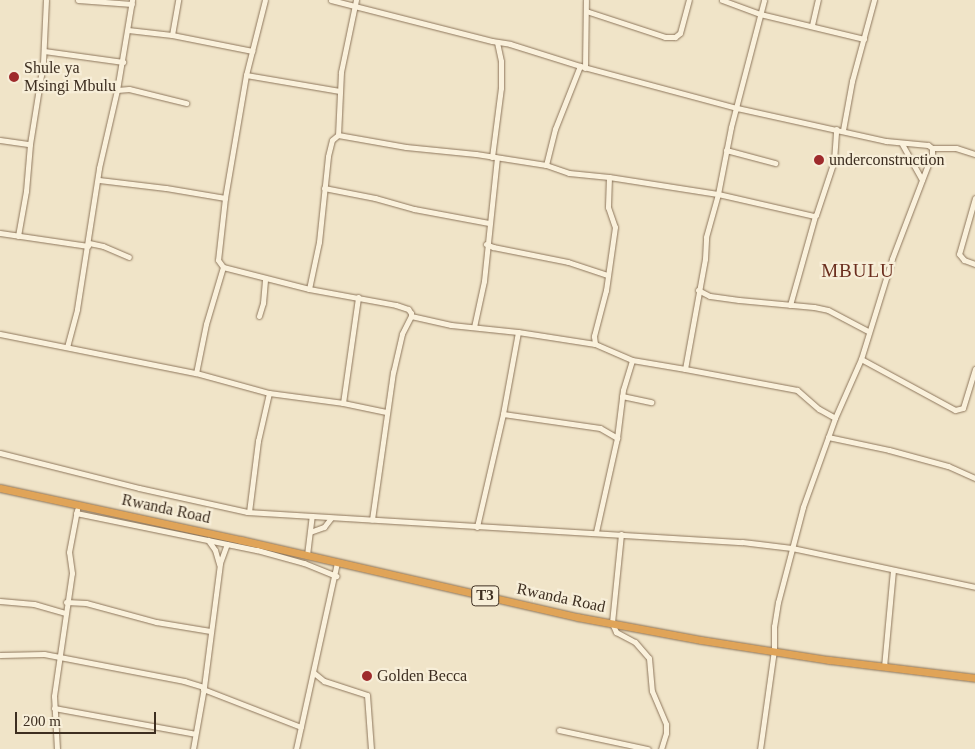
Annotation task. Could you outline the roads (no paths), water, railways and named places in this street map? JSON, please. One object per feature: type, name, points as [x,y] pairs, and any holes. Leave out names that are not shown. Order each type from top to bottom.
[{"type":"highway","name":"Rwanda Road","points":[[0,488],[307,555],[443,588],[612,623],[884,667],[975,678]]},
{"type":"street","points":[[18,236],[26,191],[30,144],[44,51],[46,0]]},
{"type":"street","points":[[67,347],[77,309],[101,158],[123,62],[132,2],[78,0]]},
{"type":"street","points":[[172,35],[178,0]]},
{"type":"street","points":[[265,0],[246,75],[225,198],[218,260],[222,267],[265,279],[408,309],[411,316],[402,334],[397,352],[386,412],[372,520]]},
{"type":"street","points":[[331,0],[355,3],[510,44],[583,67],[736,108],[902,144],[928,145],[932,148],[956,148],[975,154]]},
{"type":"street","points":[[546,165],[556,128],[583,67],[586,0]]},
{"type":"street","points":[[586,11],[665,37],[675,37],[680,33],[690,0]]},
{"type":"street","points":[[722,0],[760,14],[864,39]]},
{"type":"street","points":[[685,369],[705,259],[706,237],[718,194],[736,108],[764,0]]},
{"type":"street","points":[[812,25],[818,0]]},
{"type":"street","points":[[844,130],[852,81],[874,0]]},
{"type":"street","points":[[309,289],[319,242],[324,188],[332,140],[338,135],[342,72],[355,3]]},
{"type":"street","points":[[128,30],[172,35],[252,51]]},
{"type":"street","points":[[474,327],[484,281],[495,158],[501,80],[501,61],[497,42]]},
{"type":"street","points":[[44,51],[123,62]]},
{"type":"street","points":[[246,75],[340,91]]},
{"type":"street","points":[[117,90],[129,89],[186,103]]},
{"type":"street","points":[[790,305],[815,216],[834,161],[836,129]]},
{"type":"street","points":[[338,135],[406,147],[546,165],[569,173],[609,177],[718,194],[806,216],[815,216]]},
{"type":"street","points":[[0,140],[30,144]]},
{"type":"street","points":[[902,144],[922,180]]},
{"type":"street","points":[[760,749],[774,650],[774,626],[778,602],[803,507],[835,418],[861,359],[868,332],[932,154],[932,148]]},
{"type":"street","points":[[726,150],[775,163]]},
{"type":"street","points":[[594,344],[594,336],[606,290],[606,275],[615,227],[608,207],[609,177]]},
{"type":"street","points":[[99,180],[166,188],[225,198]]},
{"type":"street","points":[[324,188],[489,223]]},
{"type":"street","points":[[975,198],[959,254],[964,260],[975,264]]},
{"type":"street","points":[[0,233],[103,246],[129,257]]},
{"type":"street","points":[[486,244],[568,262],[606,275]]},
{"type":"street","points":[[196,374],[206,324],[222,267]]},
{"type":"street","points":[[258,316],[262,303],[265,279]]},
{"type":"street","points":[[698,290],[716,296],[828,310],[868,332]]},
{"type":"street","points":[[342,403],[358,297]]},
{"type":"street","points":[[411,316],[451,325],[518,332],[594,344],[632,360],[797,390],[819,409],[835,418]]},
{"type":"street","points":[[477,527],[503,414],[518,332]]},
{"type":"street","points":[[0,334],[196,374],[269,393],[342,403],[386,412]]},
{"type":"street","points":[[861,359],[955,410],[963,408],[975,369]]},
{"type":"street","points":[[596,532],[617,438],[622,396],[632,360]]},
{"type":"street","points":[[968,387],[975,390]]},
{"type":"street","points":[[249,512],[258,442],[269,393]]},
{"type":"street","points":[[622,396],[651,402]]},
{"type":"street","points":[[503,414],[600,428],[617,438]]},
{"type":"street","points":[[828,437],[889,450],[948,466],[975,478]]},
{"type":"street","points":[[0,453],[139,488],[249,512],[742,542],[792,548],[975,587]]},
{"type":"street","points":[[57,749],[54,708],[66,602],[72,573],[69,552],[77,504]]},
{"type":"street","points":[[76,513],[291,559],[336,576]]},
{"type":"street","points":[[307,555],[312,517]]},
{"type":"street","points":[[310,532],[324,527],[331,518]]},
{"type":"street","points":[[622,534],[612,623],[616,632],[635,642],[649,658],[652,691],[666,724],[666,733],[661,749]]},
{"type":"street","points":[[208,540],[215,550],[220,566]]},
{"type":"street","points":[[193,749],[204,688],[220,566],[227,544]]},
{"type":"street","points":[[296,749],[314,673],[327,604],[336,576],[337,562]]},
{"type":"street","points":[[884,667],[893,570]]},
{"type":"street","points":[[0,602],[34,604],[65,612]]},
{"type":"street","points":[[66,602],[86,602],[156,622],[210,631]]},
{"type":"street","points":[[0,655],[44,654],[184,681],[301,727]]},
{"type":"street","points":[[314,673],[324,682],[367,695],[371,749]]},
{"type":"street","points":[[54,708],[195,734]]},
{"type":"street","points":[[559,730],[648,749]]},
{"type":"place","name":"Shule ya Msingi Mbulu","points":[[14,77]]},
{"type":"place","name":"underconstruction","points":[[819,160]]},
{"type":"place","name":"Golden Becca","points":[[367,676]]},
{"type":"district","name":"MBULU","points":[[858,271]]}]
